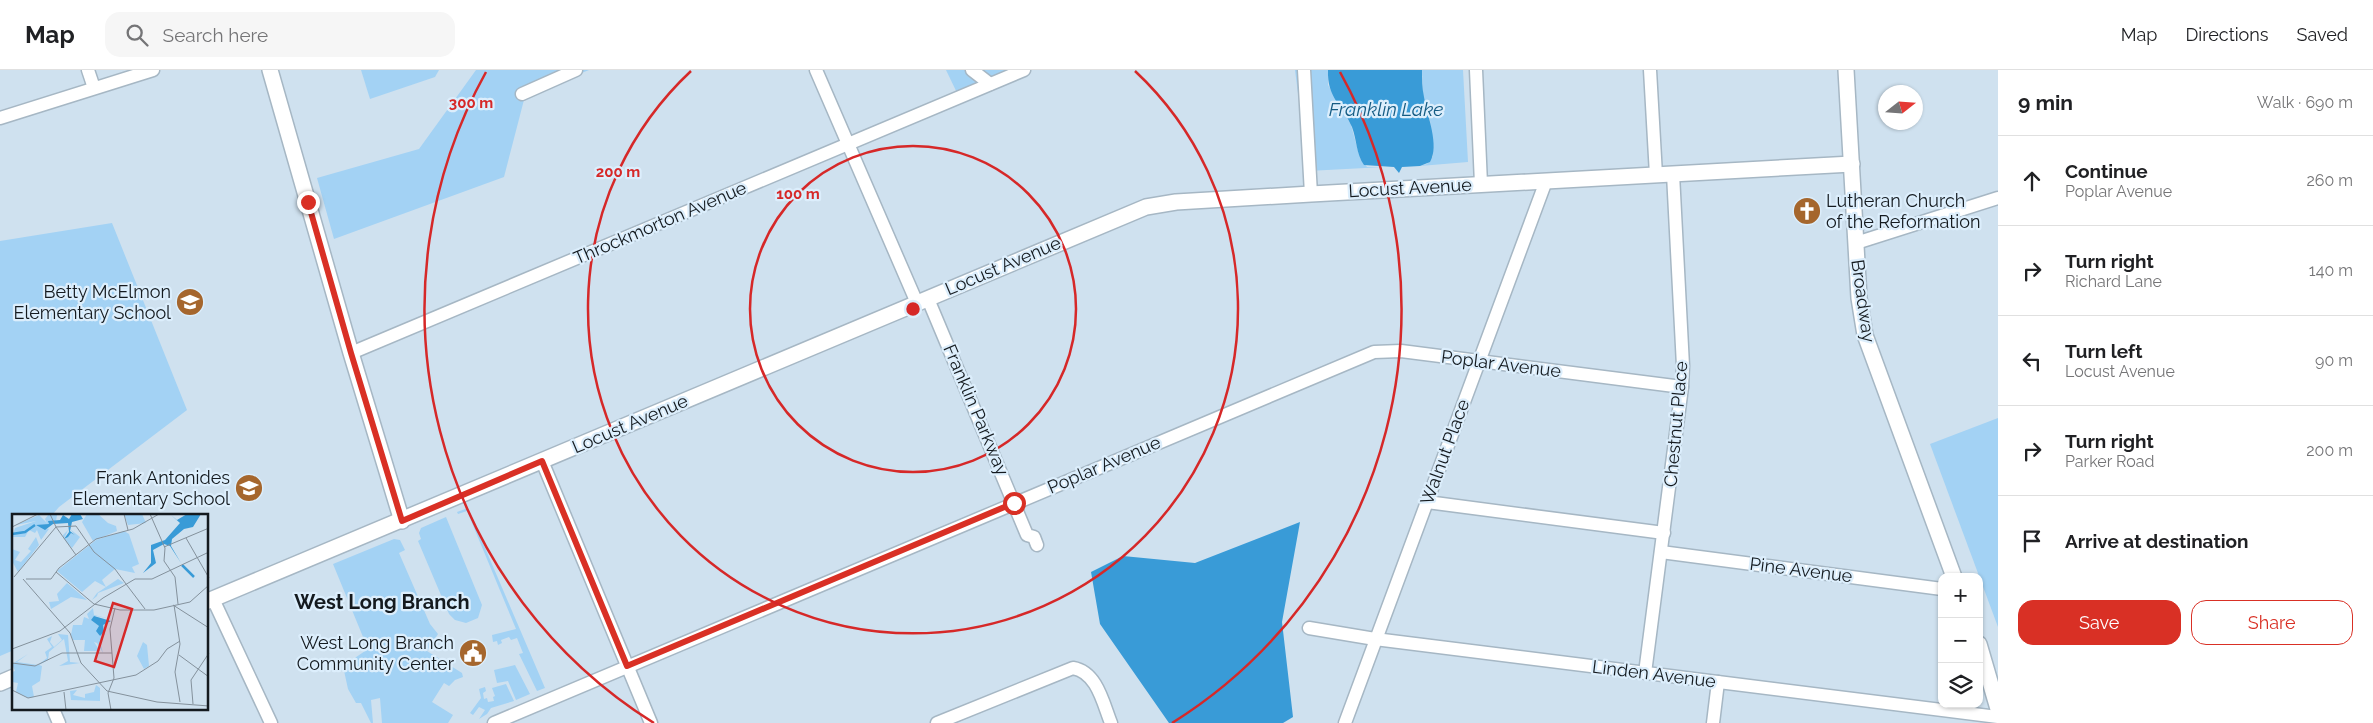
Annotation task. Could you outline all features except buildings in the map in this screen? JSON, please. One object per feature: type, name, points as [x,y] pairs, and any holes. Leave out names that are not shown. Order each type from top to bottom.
[{"type":"street","points":[[88,70],[94,88]]},
{"type":"street","points":[[0,118],[153,70]]},
{"type":"street","points":[[270,70],[351,353],[402,521]]},
{"type":"street","points":[[522,94],[576,70]]},
{"type":"street","name":"Franklin Parkway","points":[[816,70],[923,301],[1027,535],[1034,537],[1037,545]]},
{"type":"street","points":[[972,70],[990,84]]},
{"type":"street","name":"Throckmorton Avenue","points":[[351,353],[1024,70]]},
{"type":"street","points":[[1304,70],[1311,194]]},
{"type":"street","points":[[1476,70],[1481,184]]},
{"type":"street","points":[[1650,70],[1656,175]]},
{"type":"street","name":"Broadway","points":[[1846,70],[1860,308],[1868,346],[1953,573]]},
{"type":"street","name":"Locust Avenue","points":[[210,600],[1146,207],[1176,202],[1852,164]]},
{"type":"street","name":"Chestnut Place","points":[[1645,673],[1682,387],[1683,366],[1673,174]]},
{"type":"street","name":"Walnut Place","points":[[1345,723],[1546,181]]},
{"type":"street","points":[[1856,243],[1998,198]]},
{"type":"street","name":"Poplar Avenue","points":[[494,723],[1363,356],[1384,351],[1401,351],[1682,387]]},
{"type":"street","points":[[542,461],[651,723]]},
{"type":"street","points":[[1427,502],[1664,534]]},
{"type":"street","name":"Pine Avenue","points":[[1661,552],[1938,588]]},
{"type":"street","points":[[210,600],[271,723]]},
{"type":"street","name":"Linden Avenue","points":[[1310,628],[1375,639],[1998,717]]},
{"type":"street","points":[[1983,658],[1998,709]]},
{"type":"street","points":[[937,723],[1067,668],[1086,672],[1092,678],[1111,723]]},
{"type":"street","points":[[0,683],[12,678]]},
{"type":"street","points":[[1713,723],[1718,682]]},
{"type":"street","points":[[54,710],[59,723]]},
{"type":"shaded area","points":[[361,70],[439,70],[435,77],[370,99]]},
{"type":"shaded area","points":[[476,70],[589,70],[525,96],[504,177],[334,239],[317,178],[419,149]]},
{"type":"shaded area","points":[[946,70],[1029,70],[959,97]]},
{"type":"shaded area","points":[[1295,70],[1328,70],[1328,85],[1351,125],[1360,158],[1367,167],[1384,167],[1308,171]]},
{"type":"shaded area","points":[[1422,70],[1463,70],[1468,162],[1420,166],[1427,164],[1433,156],[1430,120],[1423,97]]},
{"type":"shaded area","points":[[112,223],[187,410],[59,507],[53,514],[12,514],[12,651],[0,656],[0,241]]},
{"type":"shaded area","points":[[1998,418],[1998,627],[1983,587],[1983,573],[1978,573],[1930,444]]},
{"type":"shaded area","points":[[468,508],[545,688],[537,691],[519,654],[523,653],[517,638],[511,640],[509,637],[501,640],[502,643],[498,645],[497,641],[493,642],[492,635],[516,629],[467,511],[458,514],[457,512]]},
{"type":"shaded area","points":[[446,517],[482,605],[478,618],[466,623],[455,620],[449,614],[418,541],[421,539],[419,533],[421,528]]},
{"type":"shaded area","points":[[394,539],[400,540],[405,550],[399,553],[430,624],[438,634],[427,651],[462,673],[463,677],[455,680],[449,686],[444,683],[432,702],[453,715],[448,723],[382,723],[380,698],[371,700],[373,723],[371,723],[361,703],[356,703],[348,689],[343,666],[368,649],[333,564]]},
{"type":"shaded area","points":[[515,665],[530,694],[516,700],[508,681],[497,683],[494,670]]},
{"type":"shaded area","points":[[506,684],[514,701],[491,708],[487,714],[479,719],[485,710],[479,707],[473,715],[470,713],[481,698],[479,689],[485,687],[484,699],[487,698],[488,702],[494,701],[493,697],[495,696],[492,688]]},
{"type":"water","name":"Franklin Lake","points":[[1328,70],[1422,70],[1423,94],[1432,130],[1434,148],[1430,162],[1420,166],[1402,167],[1399,173],[1394,167],[1364,165],[1359,156],[1352,127],[1330,87]]},
{"type":"water","points":[[1300,522],[1282,622],[1293,717],[1283,723],[1169,723],[1100,624],[1091,572],[1123,556],[1195,563]]},
{"type":"place","name":"Lutheran Church of the Reformation","points":[[1807,211]]},
{"type":"place","name":"Betty McElmon Elementary School","points":[[190,302]]},
{"type":"place","name":"Frank Antonides Elementary School","points":[[249,488]]},
{"type":"place","name":"West Long Branch Community Center","points":[[473,653]]},
{"type":"district","name":"West Long Branch","points":[[382,602]]},
{"type":"route","points":[[308,202],[402,521],[542,461],[627,666],[1014,503]]}]
